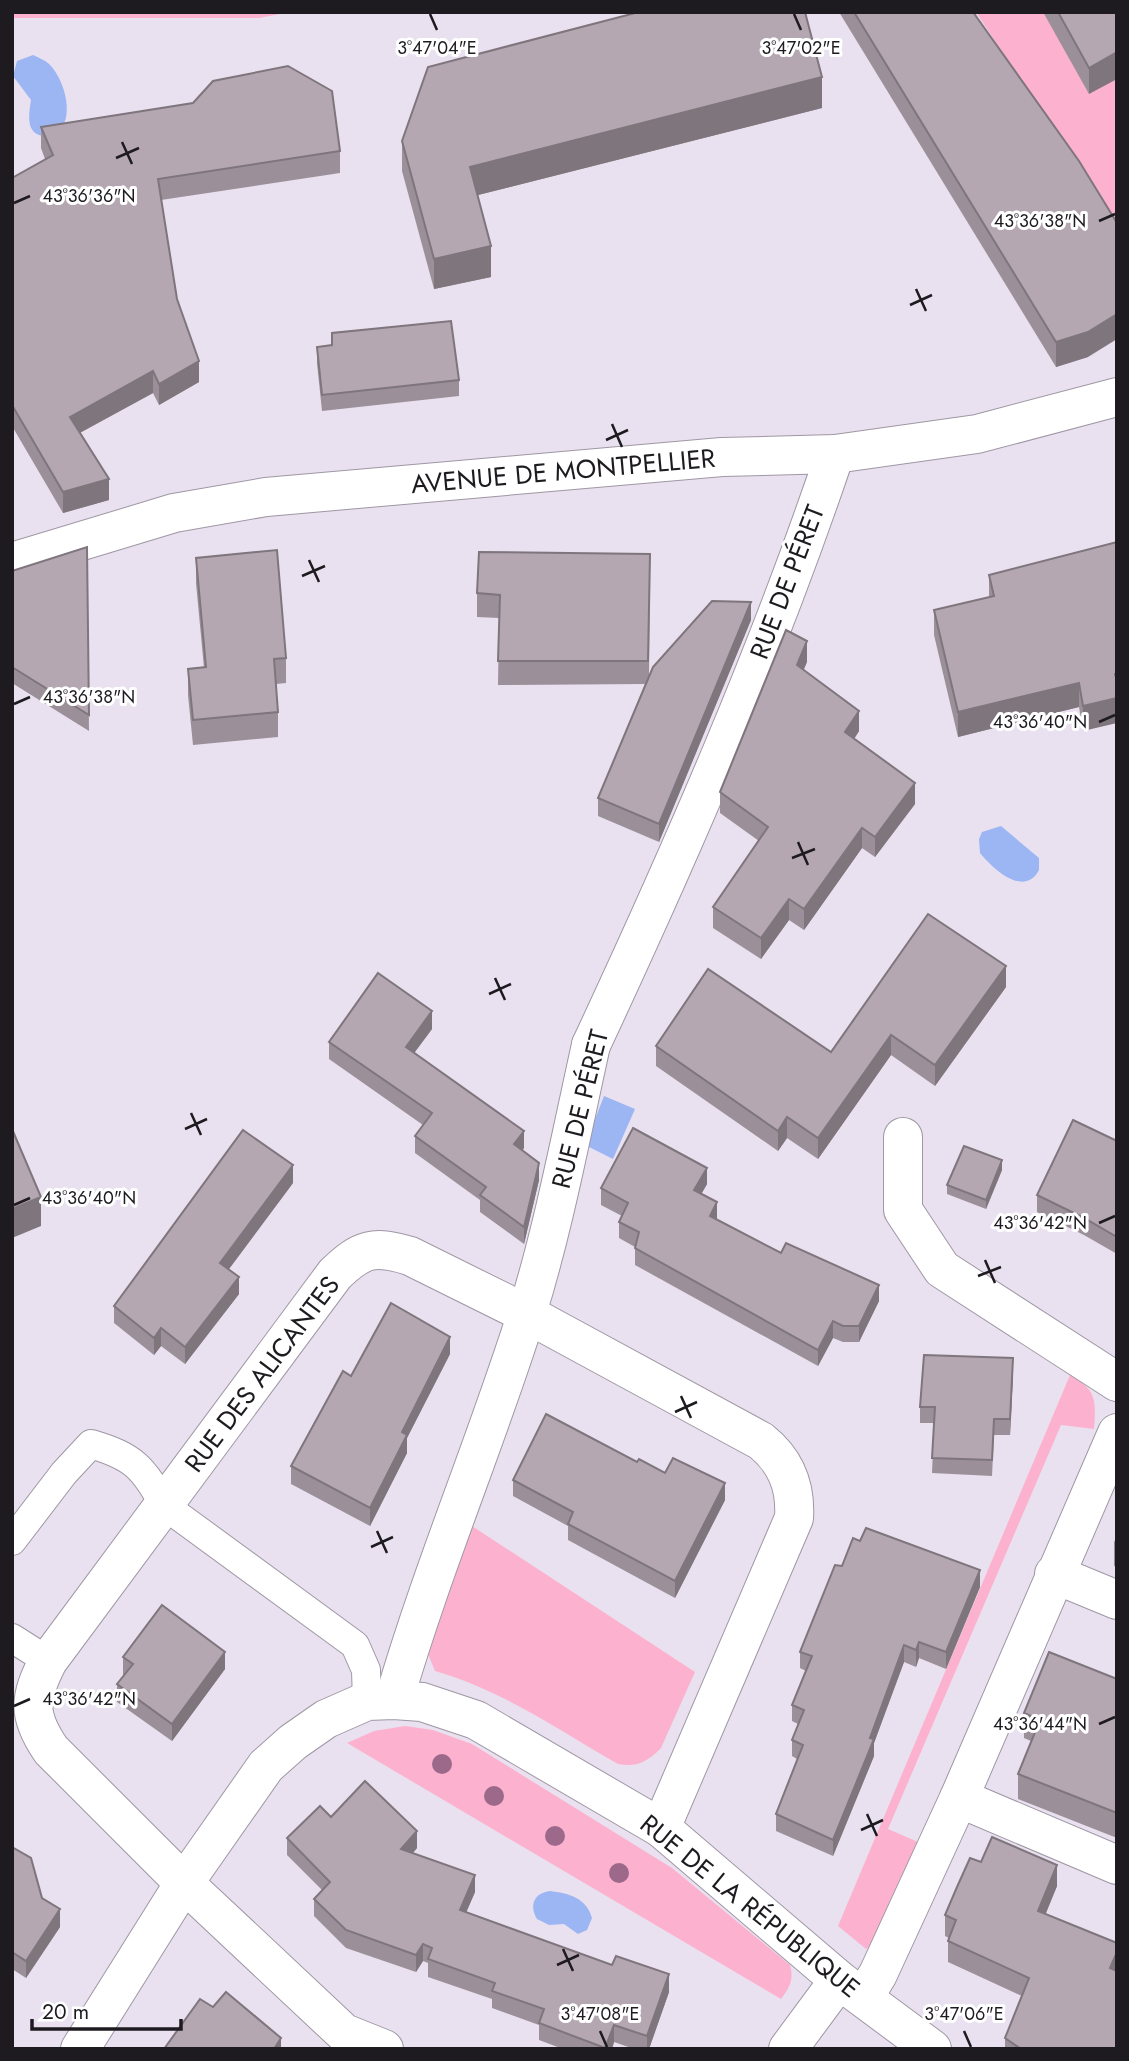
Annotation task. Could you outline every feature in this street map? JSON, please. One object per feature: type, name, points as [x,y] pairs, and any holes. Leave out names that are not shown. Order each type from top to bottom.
[{"type":"street","name":"AVENUE DE MONTPELLIER","points":[[12,562],[174,513],[266,497],[722,457],[835,454],[977,435],[1117,397]]},
{"type":"street","name":"RUE DE PÉRET","points":[[381,1701],[412,1639],[527,1314],[547,1245],[591,1045],[667,880],[799,559],[835,454]]},
{"type":"street","points":[[903,1137],[903,1210],[942,1269],[1117,1382]]},
{"type":"street","name":"RUE DES ALICANTES","points":[[384,2049],[344,2033],[184,1883],[51,1750],[37,1730],[32,1697],[48,1661],[335,1274],[349,1261],[369,1249],[390,1250],[410,1256],[527,1314],[761,1441],[776,1453],[788,1472],[795,1496],[794,1518],[661,1828]]},
{"type":"street","points":[[788,2049],[852,1988],[878,1974],[959,1798],[1117,1433]]},
{"type":"street","points":[[1054,1574],[1117,1600]]},
{"type":"street","points":[[80,2049],[184,1883],[265,1766],[293,1742],[327,1719],[381,1701]]},
{"type":"street","name":"RUE DE LA RÉPUBLIQUE","points":[[381,1701],[422,1702],[476,1720],[661,1828],[852,1988],[932,2049]]},
{"type":"street","points":[[959,1798],[1117,1865]]},
{"type":"lane","points":[[12,1541],[64,1473],[91,1444],[123,1454],[148,1478],[164,1506],[355,1645],[381,1701]]},
{"type":"lane","points":[[12,1639],[48,1661]]},
{"type":"shaded area","points":[[12,12],[291,12],[259,18],[12,18]]},
{"type":"shaded area","points":[[976,12],[1117,12],[1117,228]]},
{"type":"shaded area","points":[[1070,1375],[1079,1380],[1093,1397],[1094,1429],[1061,1425],[888,1829],[918,1842],[876,1942],[866,1949],[838,1926]]},
{"type":"shaded area","points":[[472,1526],[695,1672],[661,1748],[652,1757],[636,1764],[618,1764],[507,1700],[435,1671],[425,1647]]},
{"type":"shaded area","points":[[405,1726],[433,1730],[472,1744],[672,1868],[790,1965],[791,1979],[784,1995],[781,1999],[347,1743],[374,1731]]},
{"type":"water","points":[[33,55],[53,69],[62,86],[67,105],[67,115],[60,130],[48,136],[34,132],[31,127],[31,100],[13,76],[17,61]]},
{"type":"water","points":[[1001,826],[1039,858],[1039,870],[1033,878],[1017,881],[1009,878],[980,853],[979,839],[982,832]]},
{"type":"water","points":[[604,1096],[635,1109],[613,1159],[585,1145]]},
{"type":"water","points":[[550,1891],[570,1895],[586,1906],[592,1918],[587,1930],[578,1934],[564,1924],[549,1925],[537,1919],[533,1909],[534,1901],[540,1894]]},
{"type":"building","points":[[639,12],[805,12],[822,77],[470,167],[491,246],[434,259],[402,141],[428,67]]},
{"type":"building","points":[[854,12],[973,12],[1079,161],[1117,223],[1117,314],[1088,332],[1056,342]]},
{"type":"building","points":[[1058,12],[1117,12],[1117,52],[1089,68]]},
{"type":"building","points":[[288,66],[332,91],[340,151],[158,179],[177,299],[199,361],[159,384],[153,371],[70,417],[109,479],[63,492],[12,405],[12,178],[53,155],[41,127],[193,103],[213,81]]},
{"type":"building","points":[[451,321],[459,380],[322,395],[317,347],[332,345],[332,333]]},
{"type":"building","points":[[1117,542],[1117,698],[1083,706],[1079,683],[958,712],[934,610],[994,596],[989,575]]},
{"type":"building","points":[[87,547],[89,715],[12,667],[12,571]]},
{"type":"building","points":[[277,550],[286,658],[274,659],[278,712],[193,720],[188,669],[206,667],[196,558]]},
{"type":"building","points":[[479,552],[650,554],[648,661],[498,661],[500,595],[477,593]]},
{"type":"building","points":[[712,601],[751,602],[659,824],[598,798],[653,667]]},
{"type":"building","points":[[786,630],[807,641],[797,665],[859,711],[845,732],[915,783],[875,837],[862,828],[804,909],[789,899],[761,938],[713,907],[768,827],[720,792]]},
{"type":"building","points":[[928,914],[1006,966],[935,1065],[891,1035],[818,1138],[787,1117],[778,1131],[656,1046],[708,969],[831,1052]]},
{"type":"building","points":[[378,973],[432,1011],[406,1047],[524,1131],[514,1144],[539,1163],[524,1227],[480,1195],[486,1187],[415,1136],[432,1113],[329,1042]]},
{"type":"building","points":[[1073,1120],[1117,1141],[1117,1237],[1037,1195]]},
{"type":"building","points":[[633,1128],[707,1168],[694,1190],[717,1202],[710,1216],[781,1253],[786,1243],[879,1285],[859,1326],[843,1326],[833,1321],[818,1350],[635,1248],[639,1232],[619,1222],[628,1203],[601,1188]]},
{"type":"building","points":[[12,1129],[41,1197],[12,1209]]},
{"type":"building","points":[[243,1130],[293,1165],[220,1263],[239,1277],[185,1347],[161,1328],[154,1338],[114,1306]]},
{"type":"building","points":[[964,1146],[1002,1160],[986,1200],[947,1185]]},
{"type":"building","points":[[391,1303],[450,1337],[402,1432],[407,1435],[370,1508],[291,1466],[343,1371],[351,1376]]},
{"type":"building","points":[[924,1355],[1013,1358],[1010,1419],[994,1419],[992,1460],[932,1458],[935,1407],[920,1407]]},
{"type":"building","points":[[546,1414],[637,1462],[639,1459],[665,1473],[673,1458],[725,1483],[675,1581],[568,1524],[573,1512],[513,1480]]},
{"type":"building","points":[[866,1528],[980,1570],[946,1652],[919,1642],[916,1650],[904,1645],[870,1738],[874,1739],[833,1840],[776,1814],[803,1745],[792,1740],[804,1710],[792,1705],[812,1656],[800,1652],[835,1565],[842,1566],[853,1538],[860,1541]]},
{"type":"building","points":[[162,1605],[225,1652],[172,1724],[117,1684],[133,1664],[123,1657]]},
{"type":"building","points":[[1049,1652],[1117,1679],[1117,1813],[1018,1774],[1040,1720],[1024,1713]]},
{"type":"building","points":[[365,1781],[417,1831],[401,1849],[475,1875],[460,1910],[612,1965],[616,1956],[669,1974],[647,2036],[614,2025],[605,2048],[539,2023],[544,2009],[492,1991],[495,1983],[428,1959],[432,1948],[423,1944],[416,1955],[346,1930],[314,1899],[330,1882],[287,1838],[320,1806],[331,1817]]},
{"type":"building","points":[[992,1837],[1057,1865],[1038,1911],[1117,1943],[1117,1952],[1110,1968],[1117,1971],[1117,2049],[1021,2049],[1005,2038],[1029,1978],[948,1941],[956,1920],[945,1915],[970,1858],[981,1862]]},
{"type":"building","points":[[12,1847],[31,1858],[42,1898],[60,1909],[26,1961],[12,1952]]},
{"type":"building","points":[[226,1992],[281,2038],[274,2049],[164,2049],[200,1999],[213,2007]]}]
